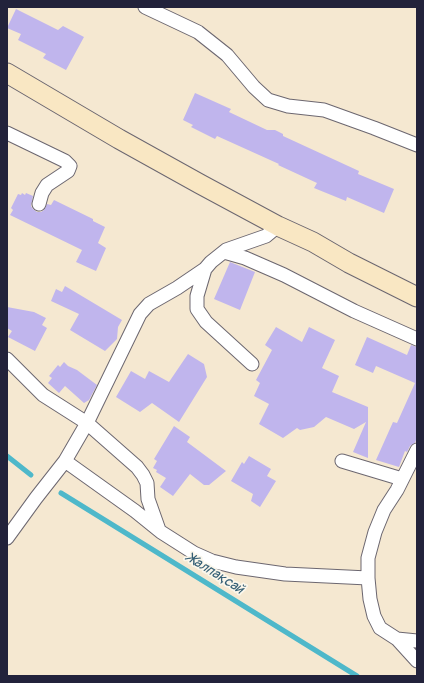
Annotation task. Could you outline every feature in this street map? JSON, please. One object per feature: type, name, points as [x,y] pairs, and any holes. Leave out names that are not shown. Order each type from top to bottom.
[{"type":"main road","points":[[7,73],[119,139],[278,226],[313,242],[417,297]]},
{"type":"street","points":[[145,7],[198,32],[226,55],[254,87],[268,100],[288,106],[324,110],[417,145]]},
{"type":"street","points":[[7,133],[66,161],[70,166],[68,171],[47,185],[42,193],[39,204]]},
{"type":"street","points":[[252,364],[206,322],[198,309],[197,296],[206,269],[211,262],[224,252],[266,236],[278,226]]},
{"type":"street","points":[[224,252],[245,258],[284,275],[354,311],[417,339]]},
{"type":"street","points":[[7,538],[65,461],[87,423],[140,314],[149,304],[206,269]]},
{"type":"street","points":[[7,359],[43,394],[87,423],[137,467],[144,475],[147,483],[148,499],[159,530]]},
{"type":"street","points":[[417,450],[384,510],[375,532],[368,558],[370,599],[374,616],[380,628],[397,640],[417,661]]},
{"type":"street","points":[[65,461],[104,488],[159,530],[194,553],[212,561],[236,567],[285,574],[368,578]]},
{"type":"street","points":[[342,461],[402,479]]},
{"type":"street","points":[[397,640],[417,641]]},
{"type":"building","points":[[16,9],[58,30],[63,26],[84,37],[66,70],[43,58],[46,54],[18,40],[21,34],[7,28]]},
{"type":"building","points":[[195,93],[231,109],[229,112],[267,130],[275,130],[283,134],[283,136],[359,171],[358,174],[394,189],[384,213],[347,197],[346,201],[314,188],[317,183],[278,165],[279,164],[217,136],[215,139],[191,127],[193,125],[183,120]]},
{"type":"building","points":[[22,193],[33,196],[31,206],[37,212],[44,210],[47,204],[51,205],[54,200],[93,219],[93,221],[105,227],[98,243],[106,248],[96,271],[76,262],[82,250],[10,215],[13,210],[11,208],[18,194],[21,195]]},
{"type":"building","points":[[230,262],[255,272],[240,310],[214,299]]},
{"type":"building","points":[[65,286],[122,320],[118,327],[117,339],[105,351],[70,330],[79,314],[51,301],[56,289],[62,292]]},
{"type":"building","points":[[7,307],[34,312],[46,318],[42,325],[47,328],[35,351],[8,337],[12,331],[7,328]]},
{"type":"building","points":[[276,327],[302,342],[309,327],[335,340],[322,368],[339,376],[332,392],[368,407],[368,458],[353,452],[366,422],[354,429],[326,417],[314,427],[300,430],[297,428],[283,438],[259,424],[269,404],[254,396],[260,383],[256,380],[272,350],[265,345]]},
{"type":"building","points":[[367,337],[407,355],[411,345],[417,347],[417,437],[415,443],[410,446],[407,452],[405,451],[399,467],[376,460],[393,422],[397,423],[415,383],[376,366],[373,373],[355,365]]},
{"type":"building","points":[[188,354],[204,364],[207,377],[179,422],[152,403],[140,412],[116,397],[131,371],[145,379],[149,371],[169,382]]},
{"type":"building","points":[[64,362],[97,385],[89,400],[84,403],[65,386],[59,393],[48,383],[52,378],[49,376],[58,365],[60,367]]},
{"type":"building","points":[[174,426],[190,437],[187,442],[226,471],[209,485],[204,485],[190,474],[173,496],[160,487],[166,478],[156,472],[157,470],[153,468],[157,461],[154,459]]},
{"type":"building","points":[[249,456],[271,469],[267,476],[276,481],[260,507],[251,501],[253,494],[231,481],[242,462],[244,464]]},
{"type":"waterway","name":"Жалпақсай","points":[[7,456],[31,475]]},
{"type":"waterway","name":"Жалпақсай","points":[[61,493],[357,676]]}]
